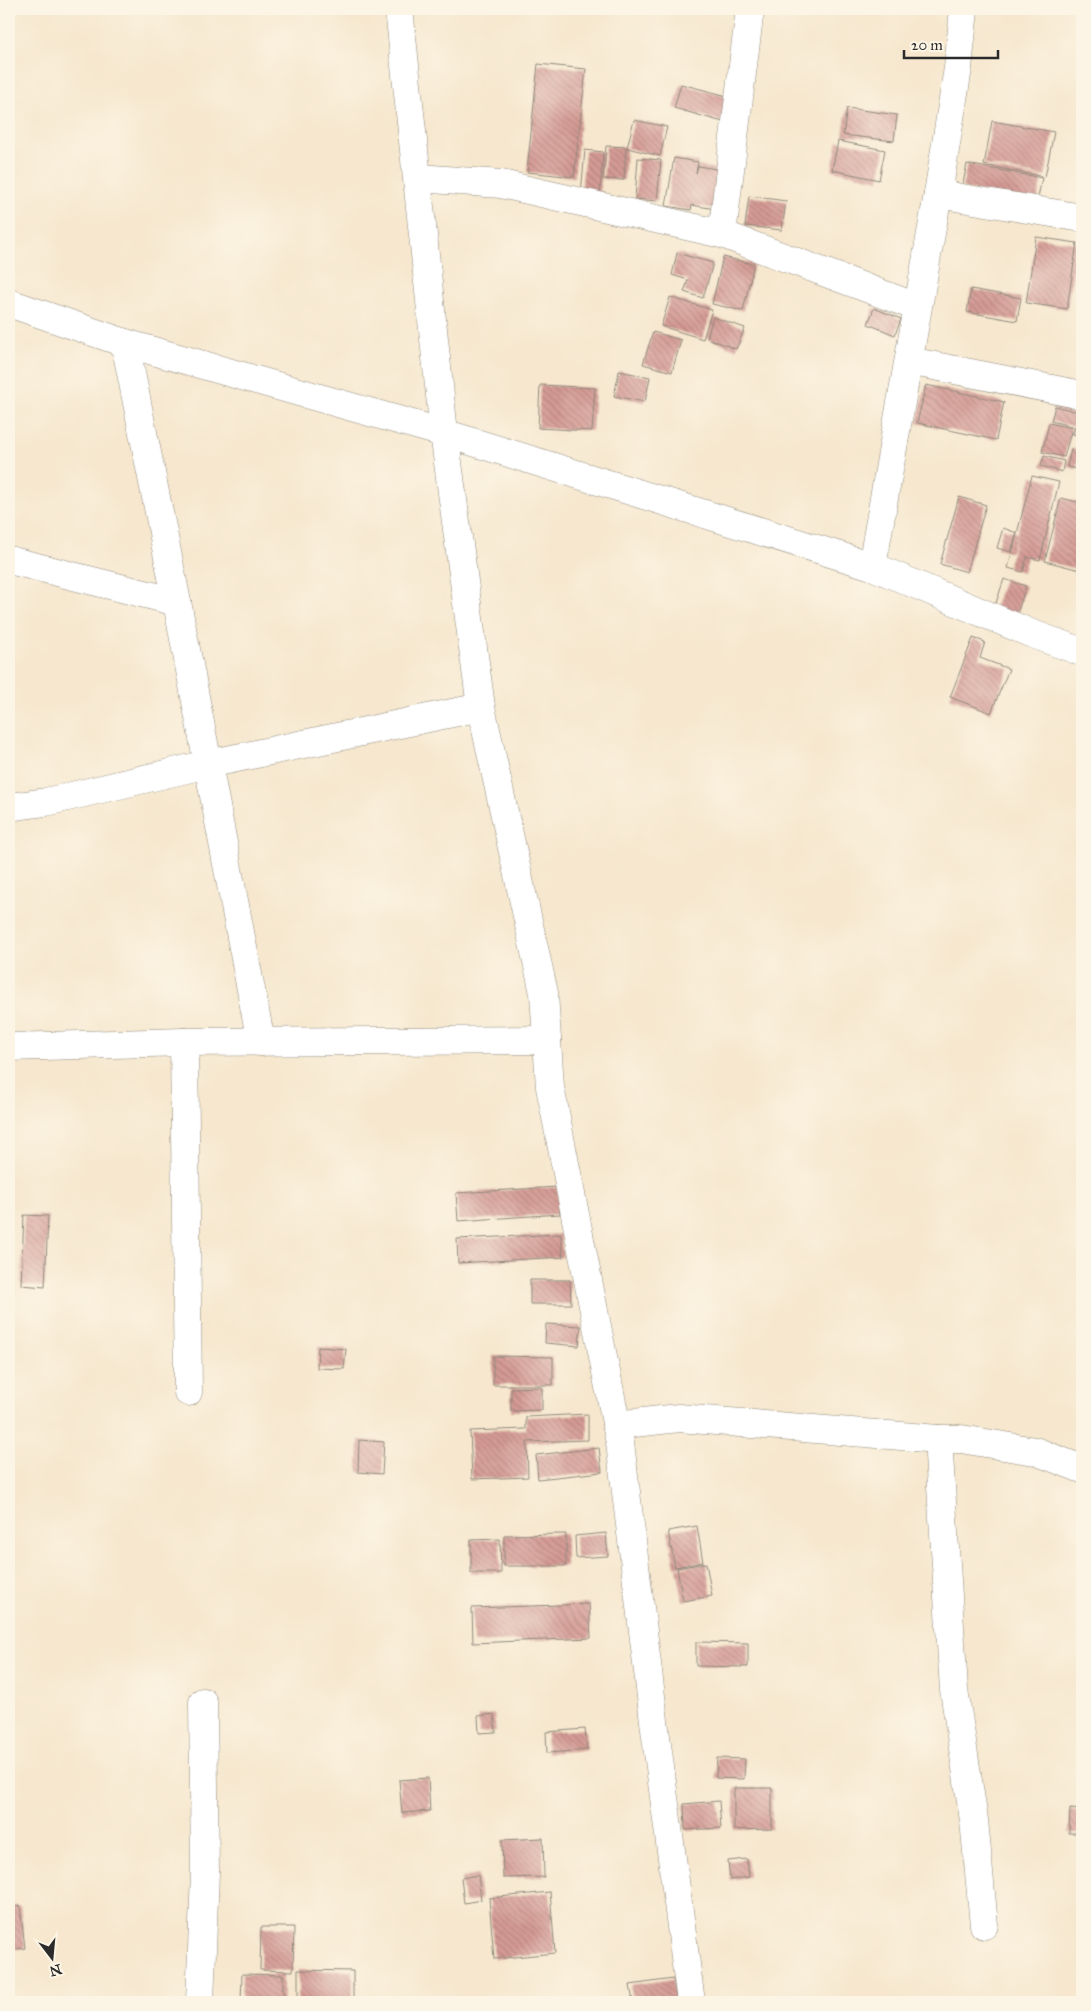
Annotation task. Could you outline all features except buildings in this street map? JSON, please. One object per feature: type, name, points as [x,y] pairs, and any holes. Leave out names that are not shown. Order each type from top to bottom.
[{"type":"street","points":[[399,9],[444,433],[481,707],[544,992],[550,1088],[616,1425],[691,2002]]},
{"type":"street","points":[[722,234],[750,9]]},
{"type":"street","points":[[872,566],[938,194],[958,68],[964,9]]},
{"type":"street","points":[[418,178],[501,184],[722,234],[917,307]]},
{"type":"street","points":[[938,194],[1082,218]]},
{"type":"street","points":[[9,303],[126,343],[444,433],[872,566],[1030,633],[1082,652]]},
{"type":"street","points":[[126,343],[178,602],[261,1042]]},
{"type":"street","points":[[909,360],[1082,395]]},
{"type":"street","points":[[9,560],[178,602]]},
{"type":"street","points":[[9,807],[46,802],[208,764],[481,707]]},
{"type":"street","points":[[9,1047],[184,1042],[547,1040]]},
{"type":"street","points":[[184,1042],[188,1392]]},
{"type":"street","points":[[616,1425],[679,1418],[938,1439],[960,1439],[1035,1451],[1082,1470]]},
{"type":"street","points":[[938,1439],[954,1690],[974,1820],[984,1926]]},
{"type":"street","points":[[200,2002],[205,1872],[203,1702]]}]
